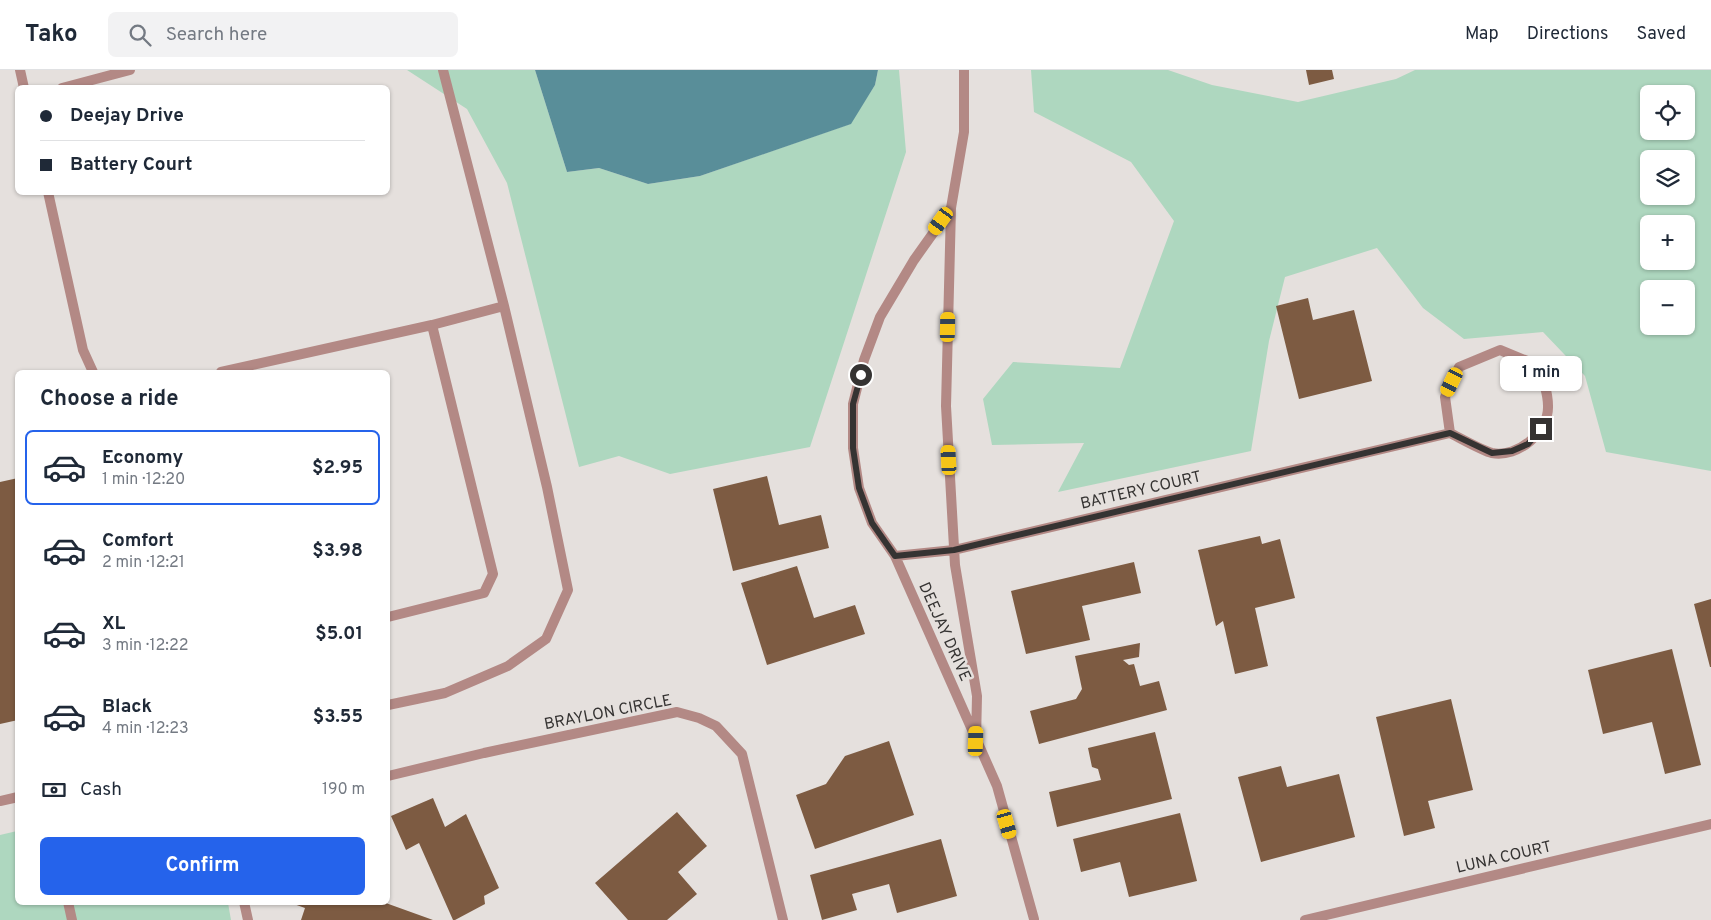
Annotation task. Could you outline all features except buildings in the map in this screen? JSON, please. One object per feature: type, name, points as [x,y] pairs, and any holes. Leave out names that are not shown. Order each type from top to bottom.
[{"type":"street","points":[[20,70],[23,85]]},
{"type":"street","points":[[73,85],[130,70]]},
{"type":"street","points":[[390,705],[445,693],[508,666],[546,639],[568,590],[548,487],[504,306],[443,70]]},
{"type":"street","name":"DEEJAY DRIVE","points":[[964,70],[964,132],[951,208],[946,406],[954,550],[977,696],[976,741]]},
{"type":"street","points":[[49,195],[83,350],[92,370]]},
{"type":"street","name":"DEEJAY DRIVE","points":[[951,208],[914,260],[880,316],[864,360],[853,404],[853,448],[859,488],[872,523],[895,556],[996,786],[1035,920]]},
{"type":"street","points":[[230,370],[432,325],[504,306]]},
{"type":"street","points":[[390,616],[484,593],[493,574],[432,325]]},
{"type":"street","points":[[1500,350],[1537,365],[1546,386],[1549,408],[1541,429],[1528,444],[1512,451],[1492,453],[1450,433],[1444,397],[1459,367],[1500,350]]},
{"type":"street","name":"BATTERY COURT","points":[[895,556],[954,550],[1450,433]]},
{"type":"street","name":"BRAYLON CIRCLE","points":[[390,776],[677,712],[698,718],[716,726],[742,754],[783,920]]},
{"type":"street","points":[[0,801],[15,798]]},
{"type":"street","name":"LUNA COURT","points":[[1305,920],[1711,824]]},
{"type":"street","points":[[69,905],[72,920]]},
{"type":"street","points":[[245,905],[248,920]]},
{"type":"green space","points":[[407,70],[535,70],[567,172],[599,168],[648,184],[700,176],[850,124],[875,85],[878,70],[899,70],[906,152],[810,447],[670,474],[619,456],[579,467],[507,183],[467,109]]},
{"type":"green space","points":[[1031,70],[1168,70],[1212,85],[1298,102],[1396,79],[1415,70],[1711,70],[1711,471],[1606,452],[1585,376],[1543,332],[1464,339],[1423,308],[1377,248],[1285,277],[1269,341],[1251,451],[1058,492],[1084,443],[992,445],[983,399],[1013,362],[1120,368],[1174,221],[1131,162],[1034,112]]},
{"type":"green space","points":[[15,831],[15,905],[228,905],[231,920],[0,920],[0,835]]},
{"type":"water","points":[[535,70],[878,70],[875,85],[851,124],[700,176],[648,184],[599,168],[567,172]]},
{"type":"route","points":[[861,375],[853,404],[853,448],[859,488],[872,523],[895,556],[954,550],[1450,433],[1492,453],[1512,451],[1528,444],[1541,429]]}]
